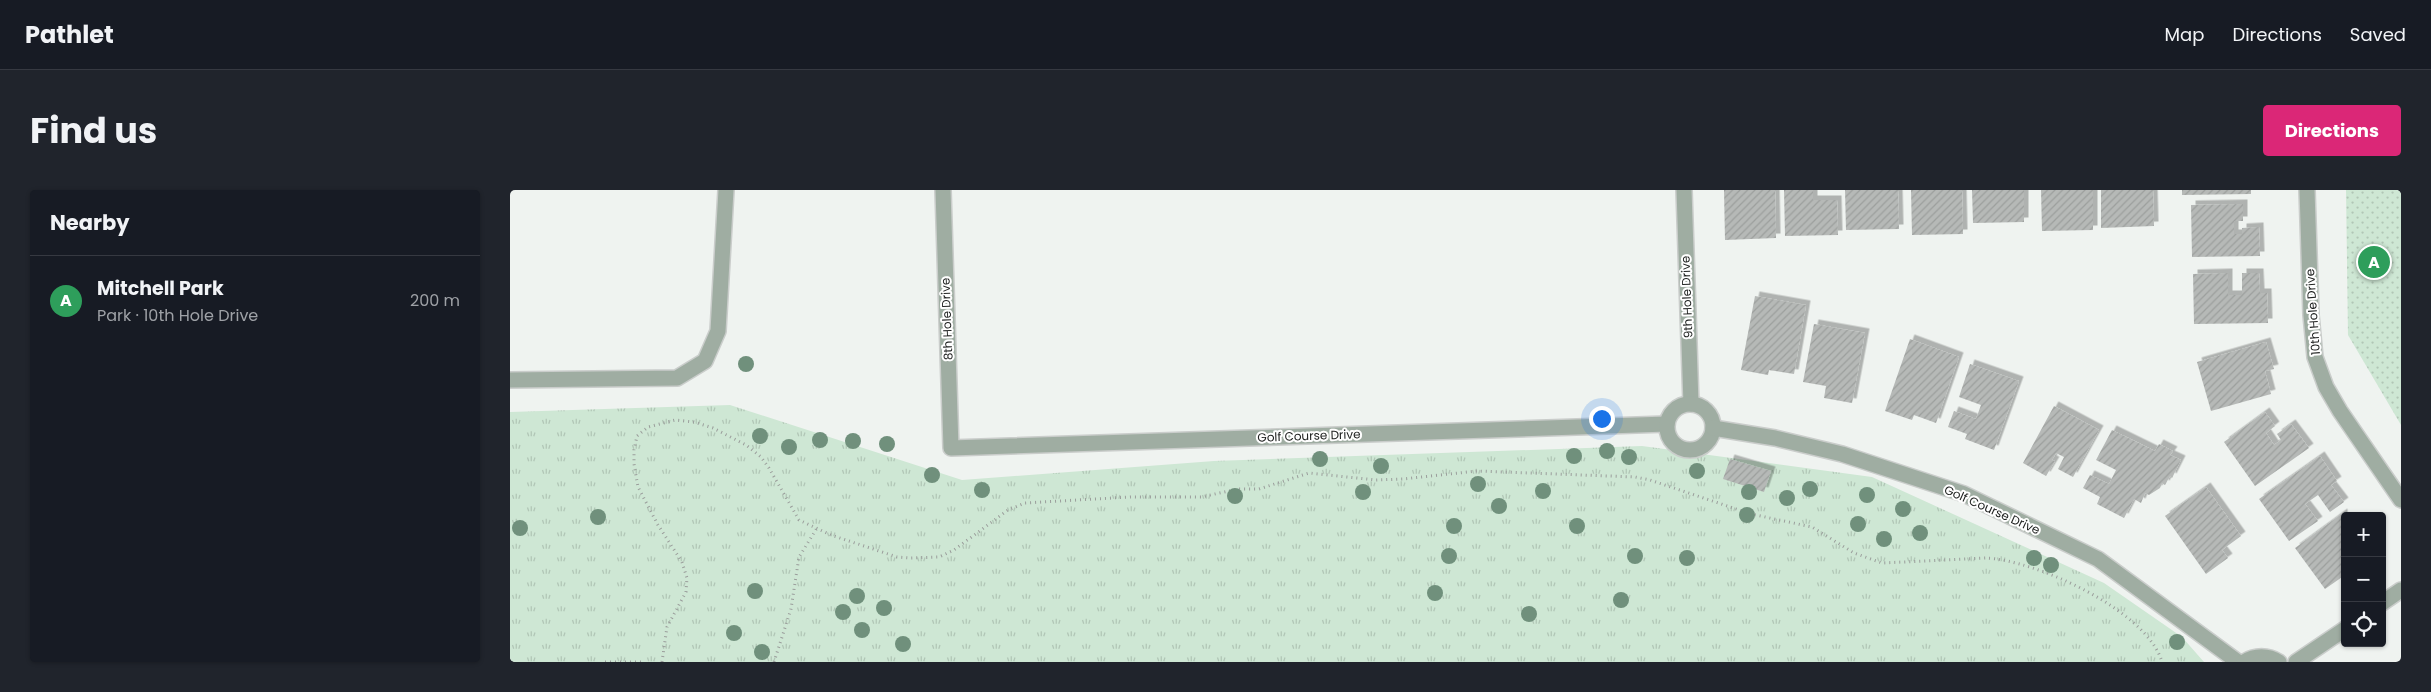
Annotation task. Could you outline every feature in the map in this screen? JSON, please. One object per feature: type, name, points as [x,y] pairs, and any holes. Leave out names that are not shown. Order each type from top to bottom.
[{"type":"street","points":[[510,380],[677,378],[705,361],[718,331],[726,190]]},
{"type":"street","name":"8th Hole Drive","points":[[943,190],[951,448]]},
{"type":"street","name":"9th Hole Drive","points":[[1684,190],[1691,404]]},
{"type":"street","name":"10th Hole Drive","points":[[2307,190],[2311,315],[2316,357],[2326,387],[2340,411],[2401,500]]},
{"type":"street","points":[[1691,404],[1704,409],[1712,421],[1713,428],[1712,435],[1702,447],[1688,450],[1674,445],[1670,438],[1667,424],[1672,412],[1691,404]]},
{"type":"street","name":"Golf Course Drive","points":[[951,448],[1667,424]]},
{"type":"street","name":"Golf Course Drive","points":[[1713,428],[1775,438],[1842,454],[1964,494],[2098,559],[2238,662]]},
{"type":"street","points":[[2383,602],[2401,590]]},
{"type":"street","points":[[2296,662],[2341,631]]},
{"type":"street","points":[[2244,662],[2256,656],[2266,656],[2279,662]]},
{"type":"path","points":[[662,662],[667,627],[686,592],[687,578],[682,562],[658,525],[638,486],[634,464],[634,450],[637,436],[648,427],[675,420],[694,422],[714,428],[746,445],[761,457],[769,468],[800,520],[897,557],[939,557],[961,546],[1008,510],[1025,503],[1130,497],[1201,497],[1238,489],[1259,489],[1309,473],[1376,480],[1403,480],[1477,471],[1635,477],[1669,485],[1752,514],[1812,527],[1872,561],[1893,564],[1986,558],[2000,559],[2024,565],[2097,596],[2127,616],[2148,635],[2157,648],[2162,662]]},
{"type":"path","points":[[774,662],[791,609],[799,557],[817,528]]},
{"type":"path","points":[[605,662],[644,662]]},
{"type":"green space","points":[[2346,190],[2401,190],[2401,425],[2348,335]]},
{"type":"green space","points":[[730,405],[962,480],[1214,461],[1642,446],[1872,477],[2104,583],[2182,637],[2204,662],[510,662],[510,412]]},
{"type":"building","points":[[1724,190],[1775,190],[1776,238],[1725,240]]},
{"type":"building","points":[[1784,190],[1813,190],[1813,200],[1837,200],[1838,235],[1785,236]]},
{"type":"building","points":[[1845,190],[1898,190],[1899,229],[1846,230]]},
{"type":"building","points":[[1911,190],[1962,190],[1963,234],[1912,235]]},
{"type":"building","points":[[1972,190],[2024,190],[2024,222],[1973,223]]},
{"type":"building","points":[[2041,190],[2093,190],[2093,230],[2042,231]]},
{"type":"building","points":[[2101,190],[2153,190],[2154,226],[2101,228]]},
{"type":"building","points":[[2182,190],[2251,190],[2251,194],[2182,195]]},
{"type":"building","points":[[2243,204],[2243,221],[2234,221],[2234,234],[2242,234],[2242,228],[2259,227],[2260,256],[2192,257],[2191,205]]},
{"type":"building","points":[[2228,273],[2228,295],[2242,295],[2242,273],[2259,273],[2260,293],[2267,293],[2268,323],[2194,324],[2193,274]]},
{"type":"building","points":[[1755,296],[1806,305],[1794,374],[1769,370],[1768,375],[1741,370]]},
{"type":"building","points":[[1814,324],[1865,333],[1852,403],[1824,398],[1826,386],[1803,382]]},
{"type":"building","points":[[1910,339],[1959,357],[1936,423],[1914,415],[1912,420],[1885,411]]},
{"type":"building","points":[[2266,342],[2274,369],[2265,371],[2271,394],[2211,411],[2197,362]]},
{"type":"building","points":[[1970,364],[2019,381],[1994,450],[1965,439],[1967,434],[1948,427],[1954,411],[1976,419],[1981,405],[1959,397]]},
{"type":"building","points":[[2054,406],[2099,430],[2073,477],[2058,469],[2064,457],[2056,453],[2052,460],[2055,461],[2046,476],[2023,463]]},
{"type":"building","points":[[2265,412],[2275,426],[2266,433],[2274,445],[2281,440],[2277,434],[2291,424],[2309,448],[2255,486],[2224,442]]},
{"type":"building","points":[[2112,430],[2155,451],[2159,444],[2173,451],[2170,455],[2181,460],[2172,478],[2170,476],[2165,485],[2162,483],[2160,488],[2149,495],[2145,493],[2141,503],[2134,499],[2124,518],[2097,504],[2100,497],[2083,488],[2090,475],[2109,484],[2116,470],[2096,460]]},
{"type":"building","points":[[2320,456],[2337,481],[2331,485],[2344,502],[2330,512],[2318,495],[2305,504],[2318,521],[2289,541],[2259,499]]},
{"type":"building","points":[[1730,459],[1771,471],[1764,492],[1723,479]]},
{"type":"building","points":[[2206,487],[2241,536],[2222,550],[2228,558],[2206,574],[2165,516]]},
{"type":"building","points":[[2341,514],[2341,578],[2325,589],[2295,548]]},
{"type":"place","name":"Mitchell Park","points":[[2374,262]]}]
